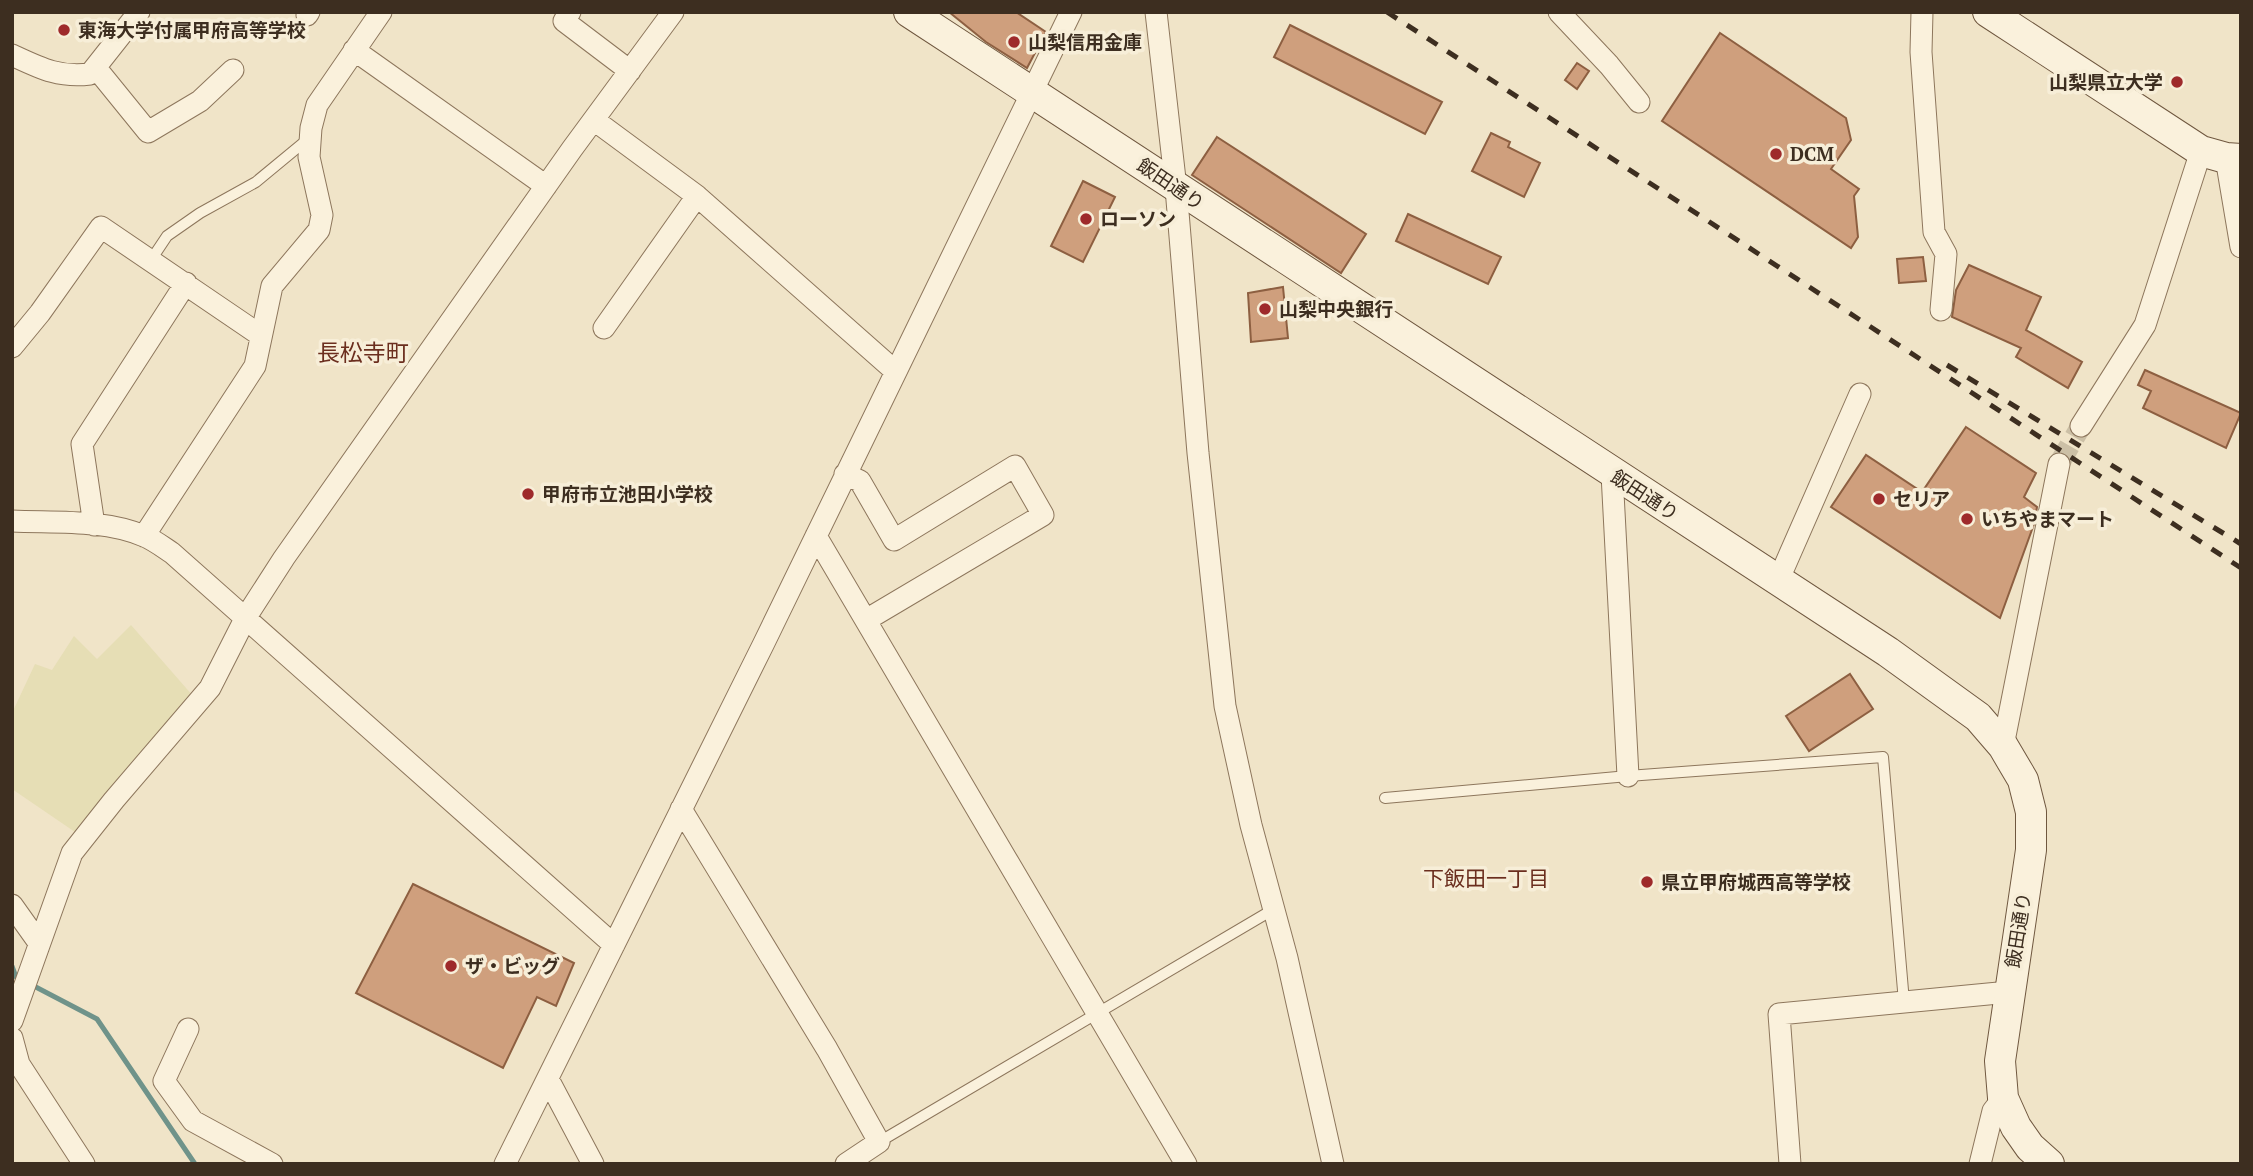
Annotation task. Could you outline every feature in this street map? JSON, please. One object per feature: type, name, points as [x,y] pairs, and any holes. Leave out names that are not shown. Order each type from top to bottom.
[{"type":"main road","name":"飯田通り","points":[[909,12],[1888,652],[1978,718],[2003,746],[2023,780],[2031,812],[2031,850],[2000,1061],[2003,1098],[2023,1137],[2049,1164]]},
{"type":"main road","points":[[1988,12],[2015,21],[2223,156]]},
{"type":"street","points":[[12,55],[45,70],[71,77],[90,74],[139,12]]},
{"type":"street","points":[[570,12],[564,21],[630,71]]},
{"type":"street","points":[[12,1021],[72,853],[210,688],[246,617],[284,558],[546,186],[673,12]]},
{"type":"street","points":[[505,1164],[816,536],[1070,12]]},
{"type":"street","points":[[1156,12],[1225,706],[1333,1164]]},
{"type":"street","points":[[1559,12],[1639,102]]},
{"type":"street","points":[[1922,12],[1922,52],[1934,232],[1945,254],[1941,310]]},
{"type":"street","points":[[144,536],[255,366],[272,286],[319,230],[322,215],[309,157],[317,105],[376,14]]},
{"type":"street","points":[[354,50],[546,186]]},
{"type":"street","points":[[96,68],[148,132],[200,101],[233,70]]},
{"type":"street","points":[[594,120],[697,196],[895,371]]},
{"type":"street","points":[[2223,156],[2241,247]]},
{"type":"street","points":[[2081,426],[2145,325],[2223,156]]},
{"type":"street","points":[[604,328],[697,196]]},
{"type":"street","points":[[12,347],[40,313],[101,227],[260,335]]},
{"type":"street","points":[[94,525],[82,444],[186,283]]},
{"type":"street","points":[[1778,581],[1860,394]]},
{"type":"street","points":[[2003,746],[2059,464]]},
{"type":"street","points":[[845,474],[860,481],[894,540],[1016,466],[1043,514],[866,620]]},
{"type":"street","points":[[1612,474],[1628,776]]},
{"type":"street","points":[[12,521],[94,525],[144,536],[172,553],[614,945]]},
{"type":"street","points":[[816,536],[1186,1164]]},
{"type":"street","points":[[681,809],[880,1142],[846,1164]]},
{"type":"street","points":[[12,905],[39,943]]},
{"type":"street","points":[[1790,1164],[1779,1014],[2009,992]]},
{"type":"street","points":[[188,1029],[164,1081],[193,1121],[272,1164]]},
{"type":"street","points":[[12,1038],[16,1066],[84,1164]]},
{"type":"street","points":[[548,1079],[593,1164]]},
{"type":"street","points":[[1980,1164],[1993,1111],[2003,1098]]},
{"type":"lane","points":[[151,260],[167,236],[200,213],[256,182],[310,138]]},
{"type":"lane","points":[[1385,798],[1883,757],[1904,1002]]},
{"type":"lane","points":[[880,1142],[1274,909]]},
{"type":"shaded area","points":[[131,625],[193,696],[75,832],[12,789],[12,713],[35,664],[52,670],[74,636],[97,659]]},
{"type":"building","points":[[949,12],[1016,12],[1046,32],[1027,68],[986,42]]},
{"type":"building","points":[[1290,25],[1442,102],[1425,134],[1274,57]]},
{"type":"building","name":"DCM","points":[[1720,33],[1846,118],[1851,140],[1831,169],[1859,189],[1854,196],[1858,237],[1851,248],[1662,121]]},
{"type":"building","points":[[1577,63],[1589,71],[1577,89],[1565,80]]},
{"type":"building","points":[[1491,133],[1510,142],[1508,147],[1540,163],[1524,197],[1472,171]]},
{"type":"building","points":[[1217,137],[1366,234],[1341,273],[1192,175]]},
{"type":"building","points":[[1083,181],[1115,197],[1083,262],[1051,246]]},
{"type":"building","points":[[1408,214],[1501,257],[1488,284],[1396,241]]},
{"type":"building","points":[[1923,257],[1926,281],[1899,283],[1897,259]]},
{"type":"building","points":[[1969,265],[2041,297],[2026,330],[2082,362],[2068,388],[2016,357],[2021,348],[1952,317],[1956,290]]},
{"type":"building","points":[[1283,287],[1288,338],[1251,342],[1248,293]]},
{"type":"building","points":[[2145,370],[2241,413],[2226,448],[2143,408],[2151,391],[2138,385]]},
{"type":"building","points":[[1966,427],[2036,473],[2024,497],[2037,507],[2034,524],[2000,618],[1831,507],[1866,455],[1922,492]]},
{"type":"building","points":[[1850,674],[1873,709],[1809,751],[1786,716]]},
{"type":"building","points":[[413,884],[574,963],[556,1006],[537,997],[503,1068],[356,993]]},
{"type":"waterway","points":[[12,966],[16,977],[21,980]]},
{"type":"waterway","points":[[30,984],[97,1019],[195,1164]]},
{"type":"tunnel","points":[[2059,464],[2081,426]]},
{"type":"railway","points":[[1387,12],[2241,568]]},
{"type":"railway","points":[[1947,365],[2241,544]]},
{"type":"place","name":"東海大学付属甲府高等学校","points":[[64,30]]},
{"type":"place","name":"山梨信用金庫","points":[[1014,42]]},
{"type":"place","name":"山梨県立大学","points":[[2177,82]]},
{"type":"place","name":"DCM","points":[[1776,154]]},
{"type":"place","name":"ローソン","points":[[1086,219]]},
{"type":"place","name":"山梨中央銀行","points":[[1265,309]]},
{"type":"place","name":"甲府市立池田小学校","points":[[528,494]]},
{"type":"place","name":"セリア","points":[[1879,499]]},
{"type":"place","name":"いちやまマート","points":[[1967,519]]},
{"type":"place","name":"県立甲府城西高等学校","points":[[1647,882]]},
{"type":"place","name":"ザ・ビッグ","points":[[451,966]]},
{"type":"district","name":"長松寺町","points":[[363,353]]},
{"type":"district","name":"下飯田一丁目","points":[[1486,879]]}]
